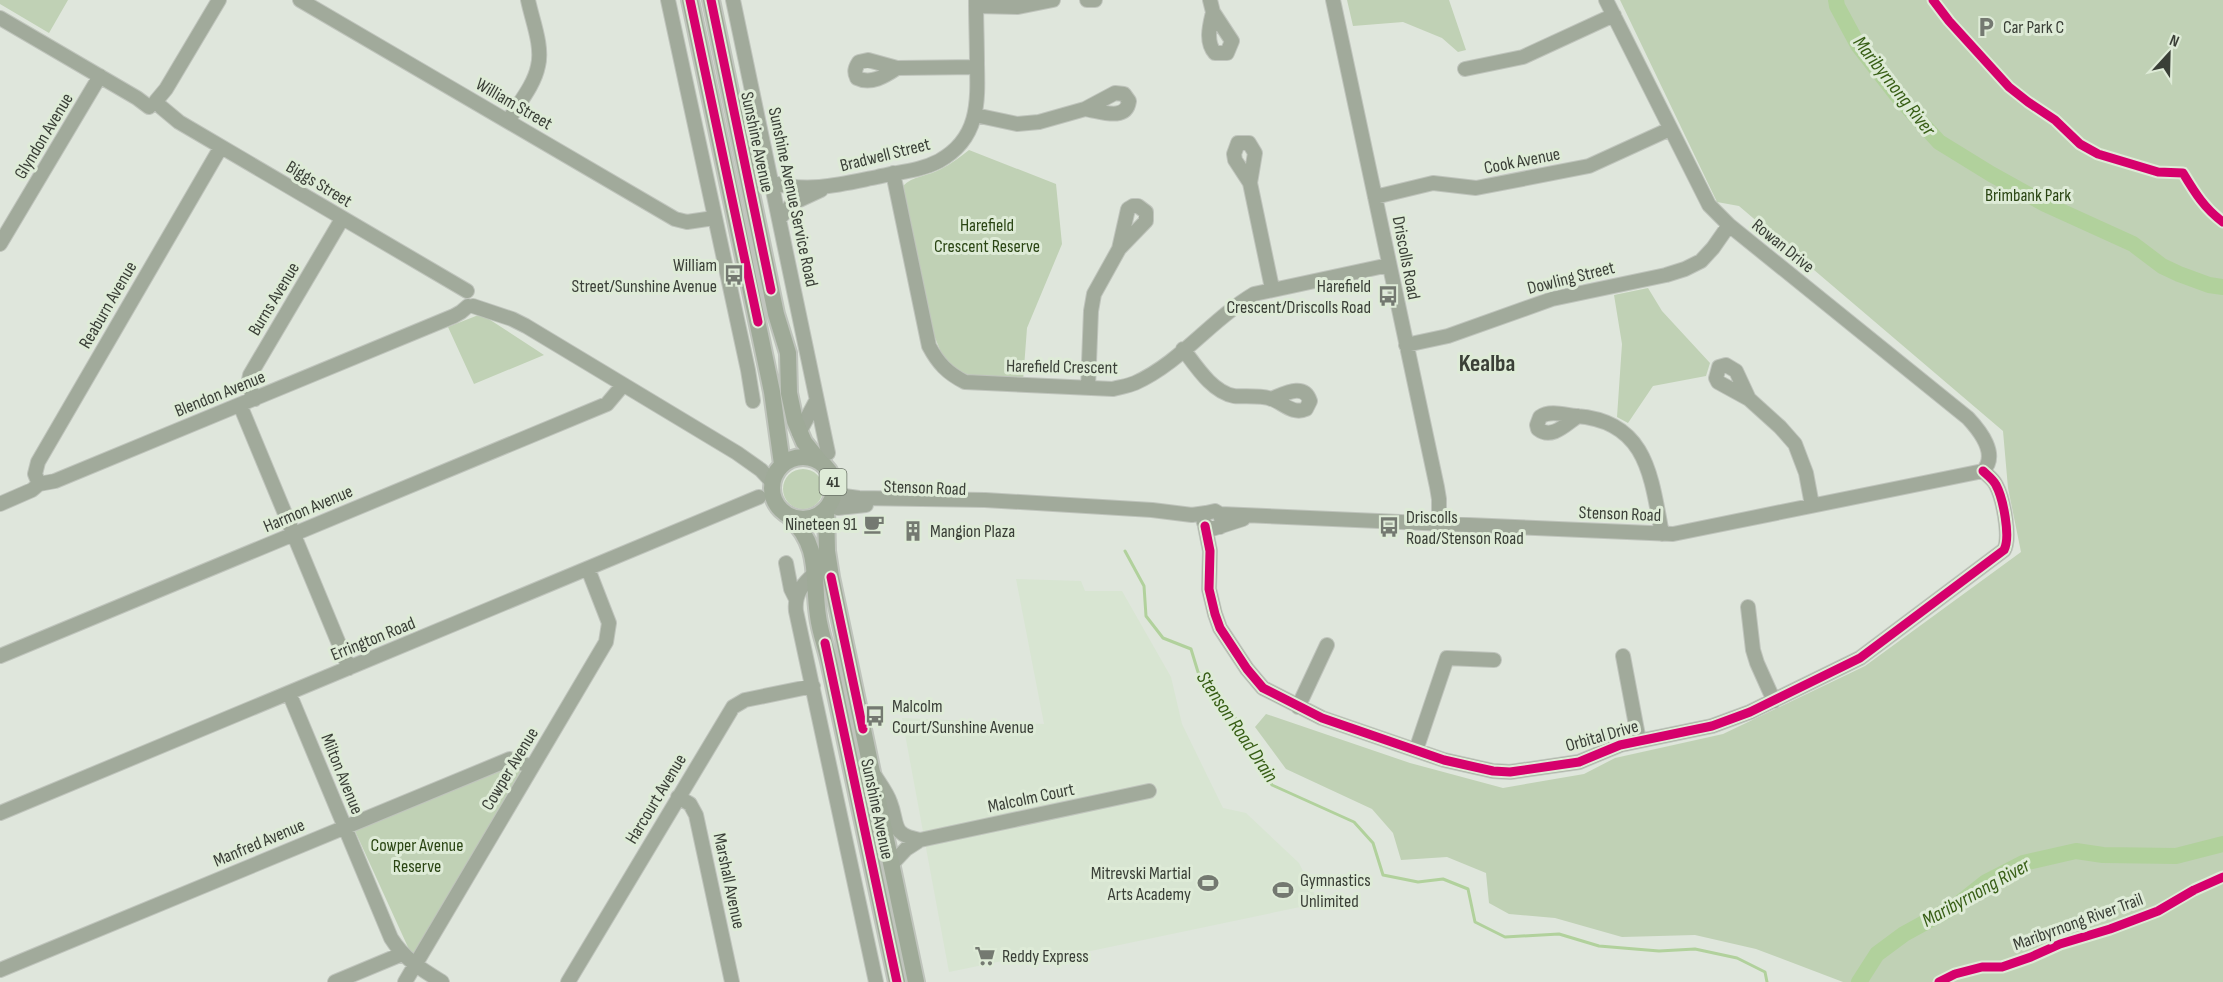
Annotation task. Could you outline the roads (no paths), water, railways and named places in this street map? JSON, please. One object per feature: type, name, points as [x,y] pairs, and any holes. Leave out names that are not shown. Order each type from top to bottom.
[{"type":"main road","name":"Sunshine Avenue","points":[[690,0],[772,392],[781,465]]},
{"type":"main road","name":"Sunshine Avenue","points":[[711,0],[776,314],[788,352],[789,393],[795,421],[810,450],[825,458]]},
{"type":"main road","name":"41","points":[[781,465],[801,457],[825,458],[830,472],[829,501],[820,514],[805,519],[789,516]]},
{"type":"main road","points":[[781,465],[772,482],[774,499],[780,509],[789,516]]},
{"type":"main road","name":"Sunshine Avenue","points":[[829,501],[828,562],[916,982]]},
{"type":"main road","name":"Sunshine Avenue","points":[[789,516],[807,538],[816,572],[819,622],[897,982]]},
{"type":"main road","points":[[869,848],[892,864]]},
{"type":"street","points":[[156,106],[219,0]]},
{"type":"street","name":"William Street","points":[[300,0],[675,219],[687,222],[714,218]]},
{"type":"street","points":[[508,121],[535,76],[539,65],[539,54],[528,0]]},
{"type":"street","points":[[668,0],[753,401]]},
{"type":"street","name":"Sunshine Avenue Service Road","points":[[733,0],[773,183],[825,458]]},
{"type":"street","points":[[976,3],[1018,7],[1053,0]]},
{"type":"street","points":[[1087,0],[1095,0]]},
{"type":"street","name":"Driscolls Road","points":[[1333,0],[1439,500],[1439,524]]},
{"type":"street","name":"Rowan Drive","points":[[1606,0],[1709,205],[1729,225],[1968,418],[1982,435],[1988,447],[1989,462],[1983,471]]},
{"type":"street","name":"Bradwell Street","points":[[773,183],[792,187],[825,188],[929,165],[951,153],[965,137],[975,115],[976,3]]},
{"type":"street","points":[[1465,69],[1523,57],[1614,15]]},
{"type":"street","name":"Biggs Street","points":[[0,18],[137,98],[156,106],[445,280],[468,300],[526,326],[622,386],[737,453],[768,475],[772,482]]},
{"type":"street","points":[[897,68],[977,67]]},
{"type":"street","name":"Glyndon Avenue","points":[[0,244],[100,76]]},
{"type":"street","points":[[975,115],[1017,124],[1039,122],[1085,109]]},
{"type":"street","name":"Cook Avenue","points":[[1375,197],[1433,183],[1476,188],[1589,166],[1670,129]]},
{"type":"street","name":"Reaburn Avenue","points":[[39,484],[35,474],[38,462],[221,147]]},
{"type":"street","name":"Harefield Crescent","points":[[893,173],[929,346],[937,362],[949,374],[965,382],[1113,389],[1134,384],[1170,361],[1235,305],[1254,294],[1272,288],[1389,264]]},
{"type":"street","points":[[1250,183],[1272,288]]},
{"type":"street","name":"Sunshine Avenue","points":[[780,218],[793,203],[825,188]]},
{"type":"street","name":"Burns Avenue","points":[[255,399],[248,385],[250,375],[342,219]]},
{"type":"street","name":"Dowling Street","points":[[1406,345],[1448,336],[1552,299],[1666,275],[1685,268],[1701,261],[1729,225]]},
{"type":"street","points":[[1088,388],[1091,311],[1094,294],[1119,249]]},
{"type":"street","name":"Blendon Avenue","points":[[0,504],[32,490],[39,484],[55,481],[454,316],[461,312],[468,300]]},
{"type":"street","points":[[1183,349],[1219,389],[1232,395],[1271,399]]},
{"type":"street","points":[[748,370],[772,392]]},
{"type":"street","name":"Harmon Avenue","points":[[0,656],[607,404],[622,386]]},
{"type":"street","points":[[1749,399],[1795,444],[1806,473],[1812,505]]},
{"type":"street","points":[[800,433],[816,401]]},
{"type":"street","points":[[240,405],[349,668]]},
{"type":"street","points":[[1578,416],[1597,418],[1615,425],[1641,453],[1649,472],[1662,534]]},
{"type":"street","name":"Biggs Street","points":[[737,453],[781,465]]},
{"type":"street","name":"Stenson Road","points":[[829,501],[844,496],[974,500],[1175,513],[1212,522],[1250,516],[1662,534],[1683,533],[1983,471]]},
{"type":"street","name":"Orbital Drive","points":[[1212,522],[1209,589],[1220,628],[1247,669],[1263,688],[1323,718],[1416,750],[1462,764],[1493,771],[1510,772],[1579,762],[1620,745],[1712,726],[1774,701],[1860,658],[2000,556],[2007,544],[2008,536],[1998,490],[1983,471]]},
{"type":"street","name":"Errington Road","points":[[0,813],[759,497]]},
{"type":"street","points":[[786,563],[791,590],[796,599]]},
{"type":"street","name":"Cowper Avenue","points":[[405,982],[606,642],[610,632],[606,612],[588,569]]},
{"type":"street","points":[[816,572],[802,586],[796,599],[796,611],[876,982]]},
{"type":"street","points":[[1747,604],[1753,650],[1774,701]]},
{"type":"street","points":[[1298,707],[1327,645]]},
{"type":"street","points":[[1623,656],[1639,741]]},
{"type":"street","points":[[1416,750],[1447,658],[1494,660]]},
{"type":"street","name":"Harcourt Avenue","points":[[574,980],[678,797],[733,706],[745,700],[813,686]]},
{"type":"street","name":"Milton Avenue","points":[[289,693],[391,938],[402,954],[415,966],[442,982]]},
{"type":"street","name":"Manfred Avenue","points":[[0,970],[510,759],[532,766]]},
{"type":"street","points":[[872,772],[890,802],[898,830],[905,836],[921,840]]},
{"type":"street","name":"Malcolm Court","points":[[892,864],[906,849],[921,840],[1149,791]]},
{"type":"street","name":"Marshall Avenue","points":[[678,797],[690,804],[696,815],[732,982]]},
{"type":"street","points":[[335,982],[402,954]]},
{"type":"waterway","name":"Maribyrnong River","points":[[1836,0],[1858,45],[1900,99],[1939,142],[2045,204],[2133,244],[2162,266],[2209,285],[2223,287]]},
{"type":"waterway","name":"Stenson Road Drain","points":[[1125,551],[1144,586],[1146,616],[1163,638],[1191,649],[1198,672],[1214,687],[1238,722],[1272,785],[1354,822],[1373,843],[1383,875],[1418,882],[1443,879],[1468,889],[1475,922],[1505,937],[1559,934],[1599,946],[1659,951],[1695,949],[1737,958],[1765,972],[1767,982]]},
{"type":"waterway","name":"Maribyrnong River","points":[[1859,982],[1877,954],[1904,934],[1957,905],[1986,882],[2023,863],[2076,851],[2103,855],[2176,856],[2223,844]]},
{"type":"place","name":"Car Park C","points":[[1986,27]]},
{"type":"place","name":"William Street/Sunshine Avenue","points":[[734,275]]},
{"type":"place","name":"Harefield Crescent/Driscolls Road","points":[[1388,296]]},
{"type":"place","name":"Nineteen 91","points":[[874,524]]},
{"type":"place","name":"Driscolls Road/Stenson Road","points":[[1389,527]]},
{"type":"place","name":"Mangion Plaza","points":[[913,531]]},
{"type":"place","name":"Malcolm Court/Sunshine Avenue","points":[[875,716]]},
{"type":"place","name":"Mitrevski Martial Arts Academy","points":[[1208,883]]},
{"type":"place","name":"Gymnastics Unlimited","points":[[1283,890]]},
{"type":"place","name":"Reddy Express","points":[[985,956]]},
{"type":"district","name":"Kealba","points":[[1487,363]]},
{"type":"park label","name":"Brimbank Park","points":[[2028,195]]},
{"type":"park label","name":"Harefield Crescent Reserve","points":[[987,235]]},
{"type":"park label","name":"Cowper Avenue Reserve","points":[[417,855]]}]
